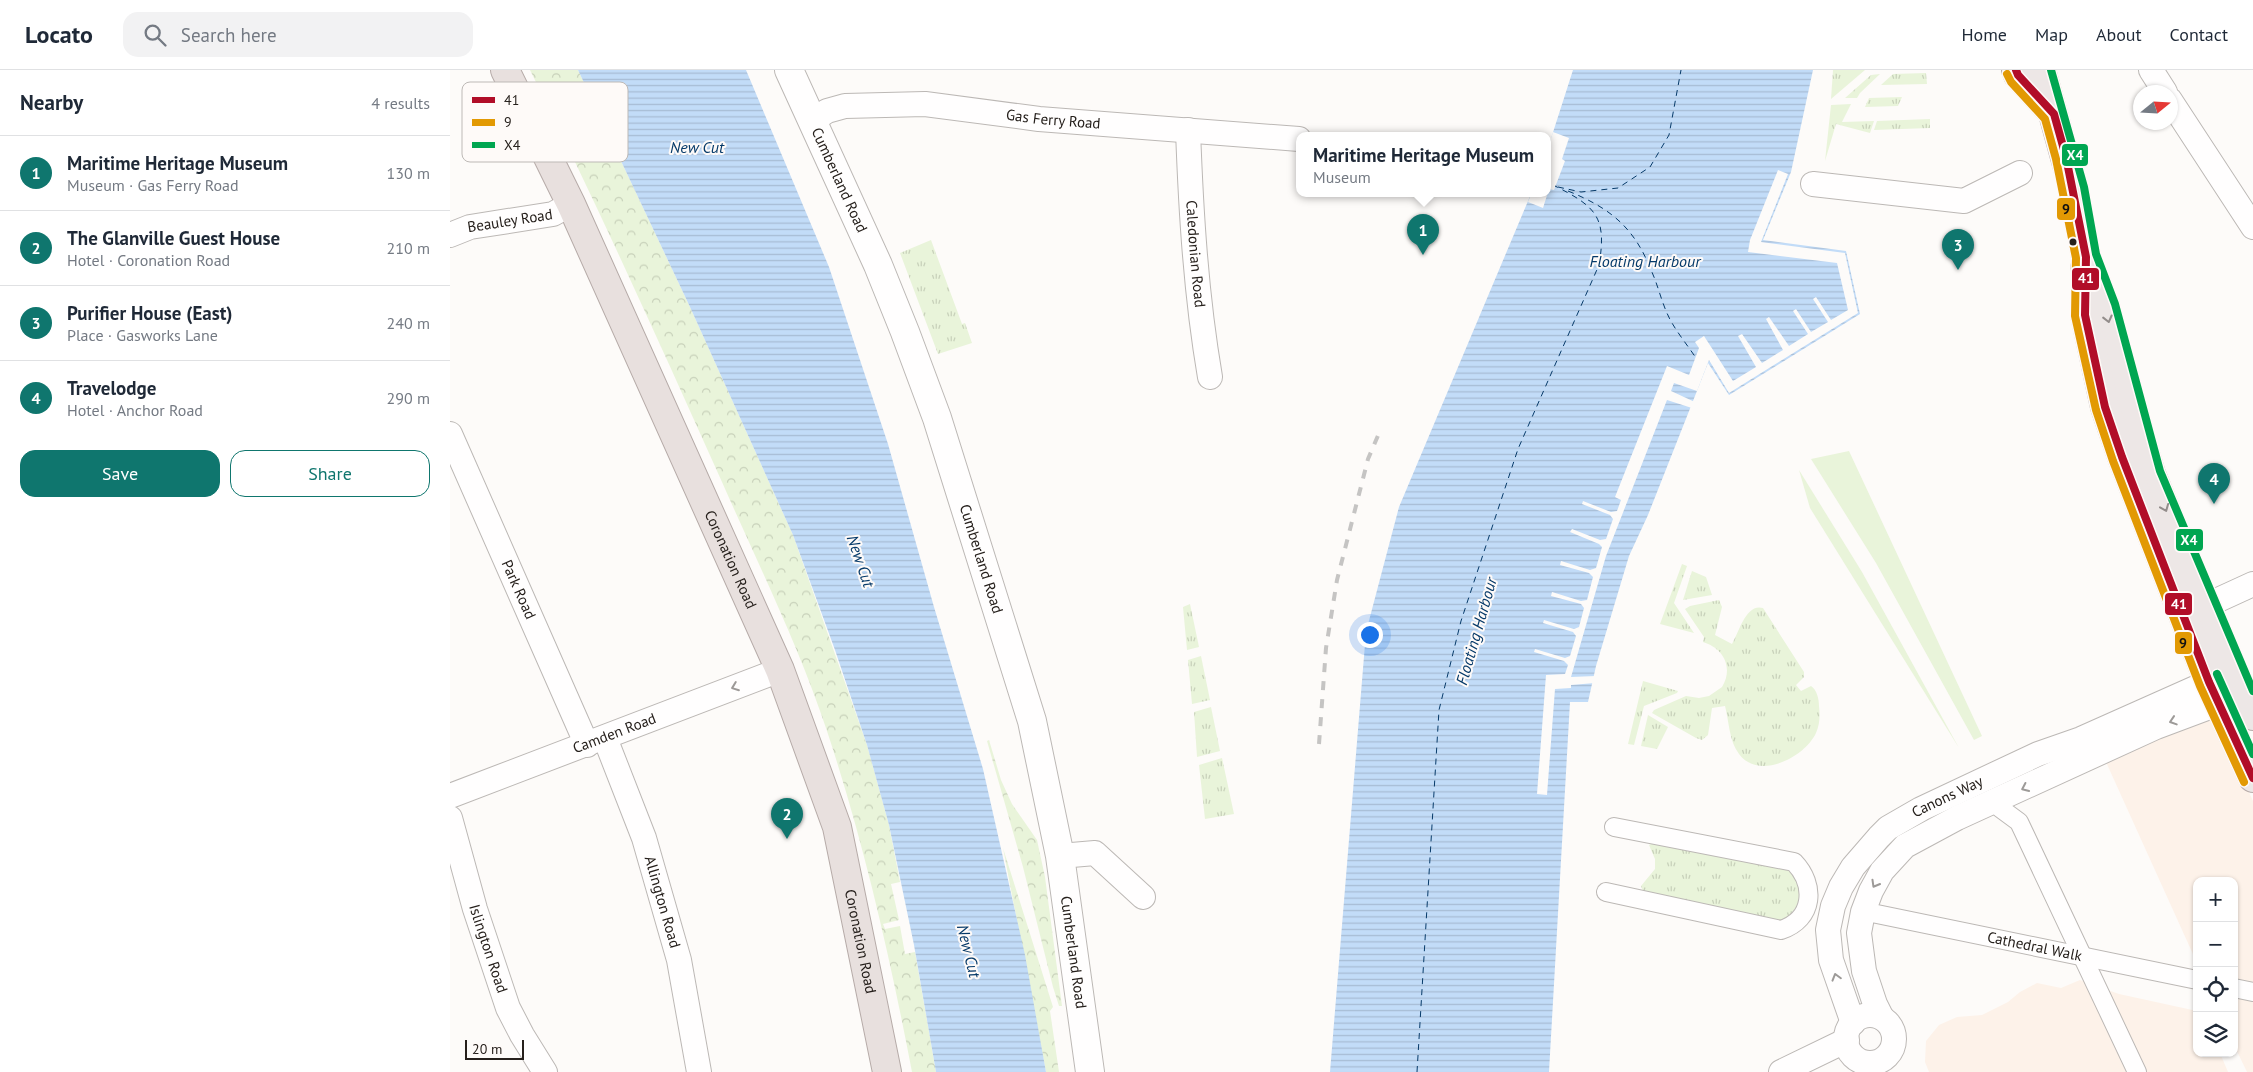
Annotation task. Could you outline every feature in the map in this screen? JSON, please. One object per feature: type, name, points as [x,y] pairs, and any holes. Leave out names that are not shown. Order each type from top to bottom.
[{"type":"highway","name":"Coronation Road","points":[[505,70],[511,82]]},
{"type":"highway","name":"Coronation Road","points":[[550,162],[571,204],[780,670],[837,827],[887,1072]]},
{"type":"main road","points":[[2016,70],[2018,75],[2054,114]]},
{"type":"main road","points":[[2041,70],[2074,190],[2086,257],[2105,306],[2129,400],[2151,474],[2238,693],[2253,778]]},
{"type":"main road","points":[[2086,257],[2084,315],[2105,407],[2122,457],[2238,693]]},
{"type":"street","name":"Cumberland Road","points":[[788,70],[878,265],[938,418],[1032,721],[1052,812],[1068,862],[1090,1072]]},
{"type":"street","points":[[2151,70],[2161,85]]},
{"type":"street","name":"Gas Ferry Road","points":[[812,121],[827,112],[845,106],[925,104],[1038,118],[1296,139]]},
{"type":"street","points":[[2178,112],[2253,228]]},
{"type":"street","name":"Caledonian Road","points":[[1188,130],[1191,215],[1197,283],[1210,377]]},
{"type":"street","points":[[1813,184],[1964,201],[2020,173]]},
{"type":"street","name":"Beauley Road","points":[[450,235],[470,227],[553,214],[571,204]]},
{"type":"street","name":"Park Road","points":[[450,434],[596,741]]},
{"type":"street","points":[[2204,606],[2253,584]]},
{"type":"street","name":"Camden Road","points":[[450,796],[780,670]]},
{"type":"street","name":"Canons Way","points":[[2238,693],[2156,727],[1957,818],[1905,846],[1882,871],[1871,891],[1863,912],[1859,933],[1864,971],[1875,1004],[1882,1018],[1888,1023],[1894,1038],[1888,1065],[1869,1063],[1851,1040],[1831,960],[1828,930],[1833,906],[1841,887],[1853,867],[1878,836],[1921,809],[2029,758],[2082,739],[2238,693]]},
{"type":"street","name":"Allington Road","points":[[596,741],[644,838],[676,950],[699,1072]]},
{"type":"street","points":[[2000,808],[2018,822],[2084,957],[2137,1072]]},
{"type":"street","name":"Islington Road","points":[[450,818],[475,909],[508,1008],[545,1072]]},
{"type":"street","points":[[1606,892],[1781,930],[1792,926],[1815,902],[1804,872],[1794,862],[1614,828]]},
{"type":"street","points":[[1068,862],[1095,852],[1143,897]]},
{"type":"street","name":"Cathedral Walk","points":[[1872,913],[2193,979]]},
{"type":"street","points":[[2238,989],[2253,992]]},
{"type":"street","points":[[1781,1072],[1851,1040],[1866,1016],[1882,1018]]},
{"type":"shaded area","points":[[2212,712],[2253,801],[2253,1072],[2247,1072],[2238,1053],[2238,877],[2193,877],[2193,954],[2106,762]]},
{"type":"shaded area","points":[[2080,980],[2119,994],[2193,1010],[2193,1057],[2222,1057],[2228,1072],[1929,1072],[1925,1062],[1926,1041],[1939,1025],[1957,1017],[1982,1015],[2008,1002],[2020,992],[2037,983],[2061,988]]},
{"type":"green space","points":[[530,70],[578,70],[584,82],[536,82]]},
{"type":"green space","points":[[1833,70],[1865,70],[1831,99]]},
{"type":"green space","points":[[1926,73],[1927,84],[1881,85],[1893,74]]},
{"type":"green space","points":[[1880,74],[1857,98],[1845,98],[1871,75]]},
{"type":"green space","points":[[1902,97],[1898,106],[1865,107],[1869,98]]},
{"type":"green space","points":[[1851,104],[1842,122],[1874,121],[1870,133],[1836,124],[1825,161],[1831,105]]},
{"type":"green space","points":[[1930,119],[1930,128],[1874,130],[1877,121]]},
{"type":"green space","points":[[575,162],[621,162],[690,307],[793,535],[867,745],[889,825],[900,882],[891,884],[899,920],[883,924],[885,929],[900,926],[905,954],[915,952],[936,1072],[912,1072],[895,986],[853,815],[827,731],[804,668],[778,605]]},
{"type":"green space","points":[[931,240],[962,324],[965,323],[972,343],[938,354],[900,253]]},
{"type":"green space","points":[[1849,451],[1982,736],[1974,740],[1876,563],[1811,459]]},
{"type":"green space","points":[[1799,470],[1862,572],[1959,748],[1810,508]]},
{"type":"green space","points":[[1682,564],[1687,566],[1674,603],[1694,633],[1660,624]]},
{"type":"green space","points":[[1692,571],[1706,577],[1712,595],[1683,600]]},
{"type":"green space","points":[[1719,600],[1722,607],[1715,635],[1732,644],[1748,614],[1757,608],[1763,608],[1804,672],[1804,677],[1796,685],[1801,691],[1811,686],[1817,695],[1820,716],[1816,733],[1802,750],[1781,763],[1769,766],[1758,765],[1748,762],[1739,754],[1731,737],[1725,706],[1712,708],[1708,735],[1702,740],[1652,713],[1654,710],[1686,696],[1699,698],[1709,696],[1722,687],[1727,672],[1724,659],[1716,649],[1703,642],[1704,637],[1685,609],[1690,606]]},
{"type":"green space","points":[[1190,604],[1199,647],[1187,650],[1183,607]]},
{"type":"green space","points":[[1201,656],[1210,700],[1192,704],[1188,660]]},
{"type":"green space","points":[[1643,681],[1678,691],[1644,706],[1634,745],[1628,744]]},
{"type":"green space","points":[[1211,707],[1220,751],[1197,757],[1194,712]]},
{"type":"green space","points":[[1648,715],[1668,727],[1657,749],[1641,746]]},
{"type":"green space","points":[[989,740],[1001,780],[1012,804],[1037,840],[1045,877],[1062,1006],[1059,1006],[1053,987],[1023,867],[987,741]]},
{"type":"green space","points":[[1222,758],[1234,814],[1205,819],[1199,765]]},
{"type":"green space","points":[[1657,841],[1791,868],[1798,876],[1803,898],[1787,919],[1777,922],[1643,891],[1641,886],[1655,869],[1655,859],[1649,845]]},
{"type":"green space","points":[[1003,848],[1053,1007],[1050,1011],[1059,1072],[1046,1072]]},
{"type":"water","name":"New Cut","points":[[578,70],[746,70],[829,267],[888,444],[934,607],[983,769],[1025,955],[1046,1072],[936,1072],[914,945],[889,825],[867,745],[835,650],[793,535],[690,307],[621,162],[628,162],[628,82],[584,82]]},
{"type":"water","name":"Floating Harbour","points":[[1573,70],[1813,70],[1791,172],[1763,240],[1846,251],[1860,314],[1729,395],[1708,363],[1648,515],[1629,556],[1596,666],[1588,702],[1570,702],[1549,1072],[1330,1072],[1366,632],[1399,507],[1530,197],[1551,197],[1551,139]]},
{"type":"pier","points":[[1553,132],[1569,138],[1562,159],[1565,161],[1554,190],[1551,189],[1551,138]]},
{"type":"pier","points":[[1778,170],[1788,174],[1761,242],[1845,253],[1858,313],[1729,393],[1709,360],[1697,391],[1674,383],[1671,391],[1697,403],[1695,409],[1667,400],[1606,556],[1571,677],[1596,676],[1595,683],[1571,685],[1571,688],[1555,689],[1547,795],[1537,794],[1546,675],[1565,674],[1568,665],[1564,661],[1534,652],[1535,649],[1565,658],[1570,656],[1576,636],[1573,632],[1543,623],[1544,620],[1574,629],[1579,627],[1584,608],[1581,604],[1551,596],[1552,592],[1581,601],[1587,600],[1593,577],[1589,573],[1560,565],[1561,561],[1590,570],[1596,568],[1602,547],[1570,532],[1572,529],[1600,540],[1606,539],[1613,519],[1610,515],[1582,504],[1583,501],[1611,512],[1617,511],[1621,500],[1615,497],[1667,366],[1689,375],[1699,348],[1695,342],[1704,336],[1733,381],[1756,367],[1738,336],[1742,334],[1762,363],[1783,350],[1766,319],[1769,317],[1789,346],[1808,334],[1793,311],[1796,309],[1811,332],[1828,322],[1813,299],[1816,297],[1831,320],[1848,310],[1837,263],[1748,252],[1750,240]]},
{"type":"pier","points":[[1530,197],[1546,197],[1543,208],[1528,202]]},
{"type":"ferry route","points":[[1558,187],[1581,192],[1618,188],[1650,167],[1669,135],[1681,70]]},
{"type":"ferry route","points":[[1417,1072],[1439,710],[1461,621],[1518,449],[1599,265],[1601,236],[1600,225],[1596,216],[1581,201],[1555,186]]},
{"type":"ferry route","points":[[1568,191],[1596,204],[1608,212],[1619,221],[1637,242],[1654,276],[1669,317],[1696,358]]},
{"type":"railway","points":[[1319,744],[1326,648],[1337,580],[1368,459],[1380,431]]},
{"type":"transit line","name":"41","points":[[2016,70],[2018,75],[2054,114],[2066,157],[2086,257],[2085,315],[2105,407],[2122,457],[2209,682],[2253,778]]},
{"type":"transit line","name":"X4","points":[[2051,70],[2084,187],[2096,254],[2115,304],[2160,471],[2253,691]]},
{"type":"transit line","name":"9","points":[[2007,74],[2011,82],[2045,119],[2056,159],[2076,258],[2075,316],[2096,410],[2113,461],[2200,686],[2244,782]]},
{"type":"transit line","name":"X4","points":[[2217,674],[2253,754]]},
{"type":"place","name":"Maritime Heritage Museum","points":[[1423,255]]},
{"type":"place","name":"Purifier House (East)","points":[[1958,270]]},
{"type":"place","name":"Travelodge","points":[[2214,504]]},
{"type":"place","name":"The Glanville Guest House","points":[[787,839]]}]
